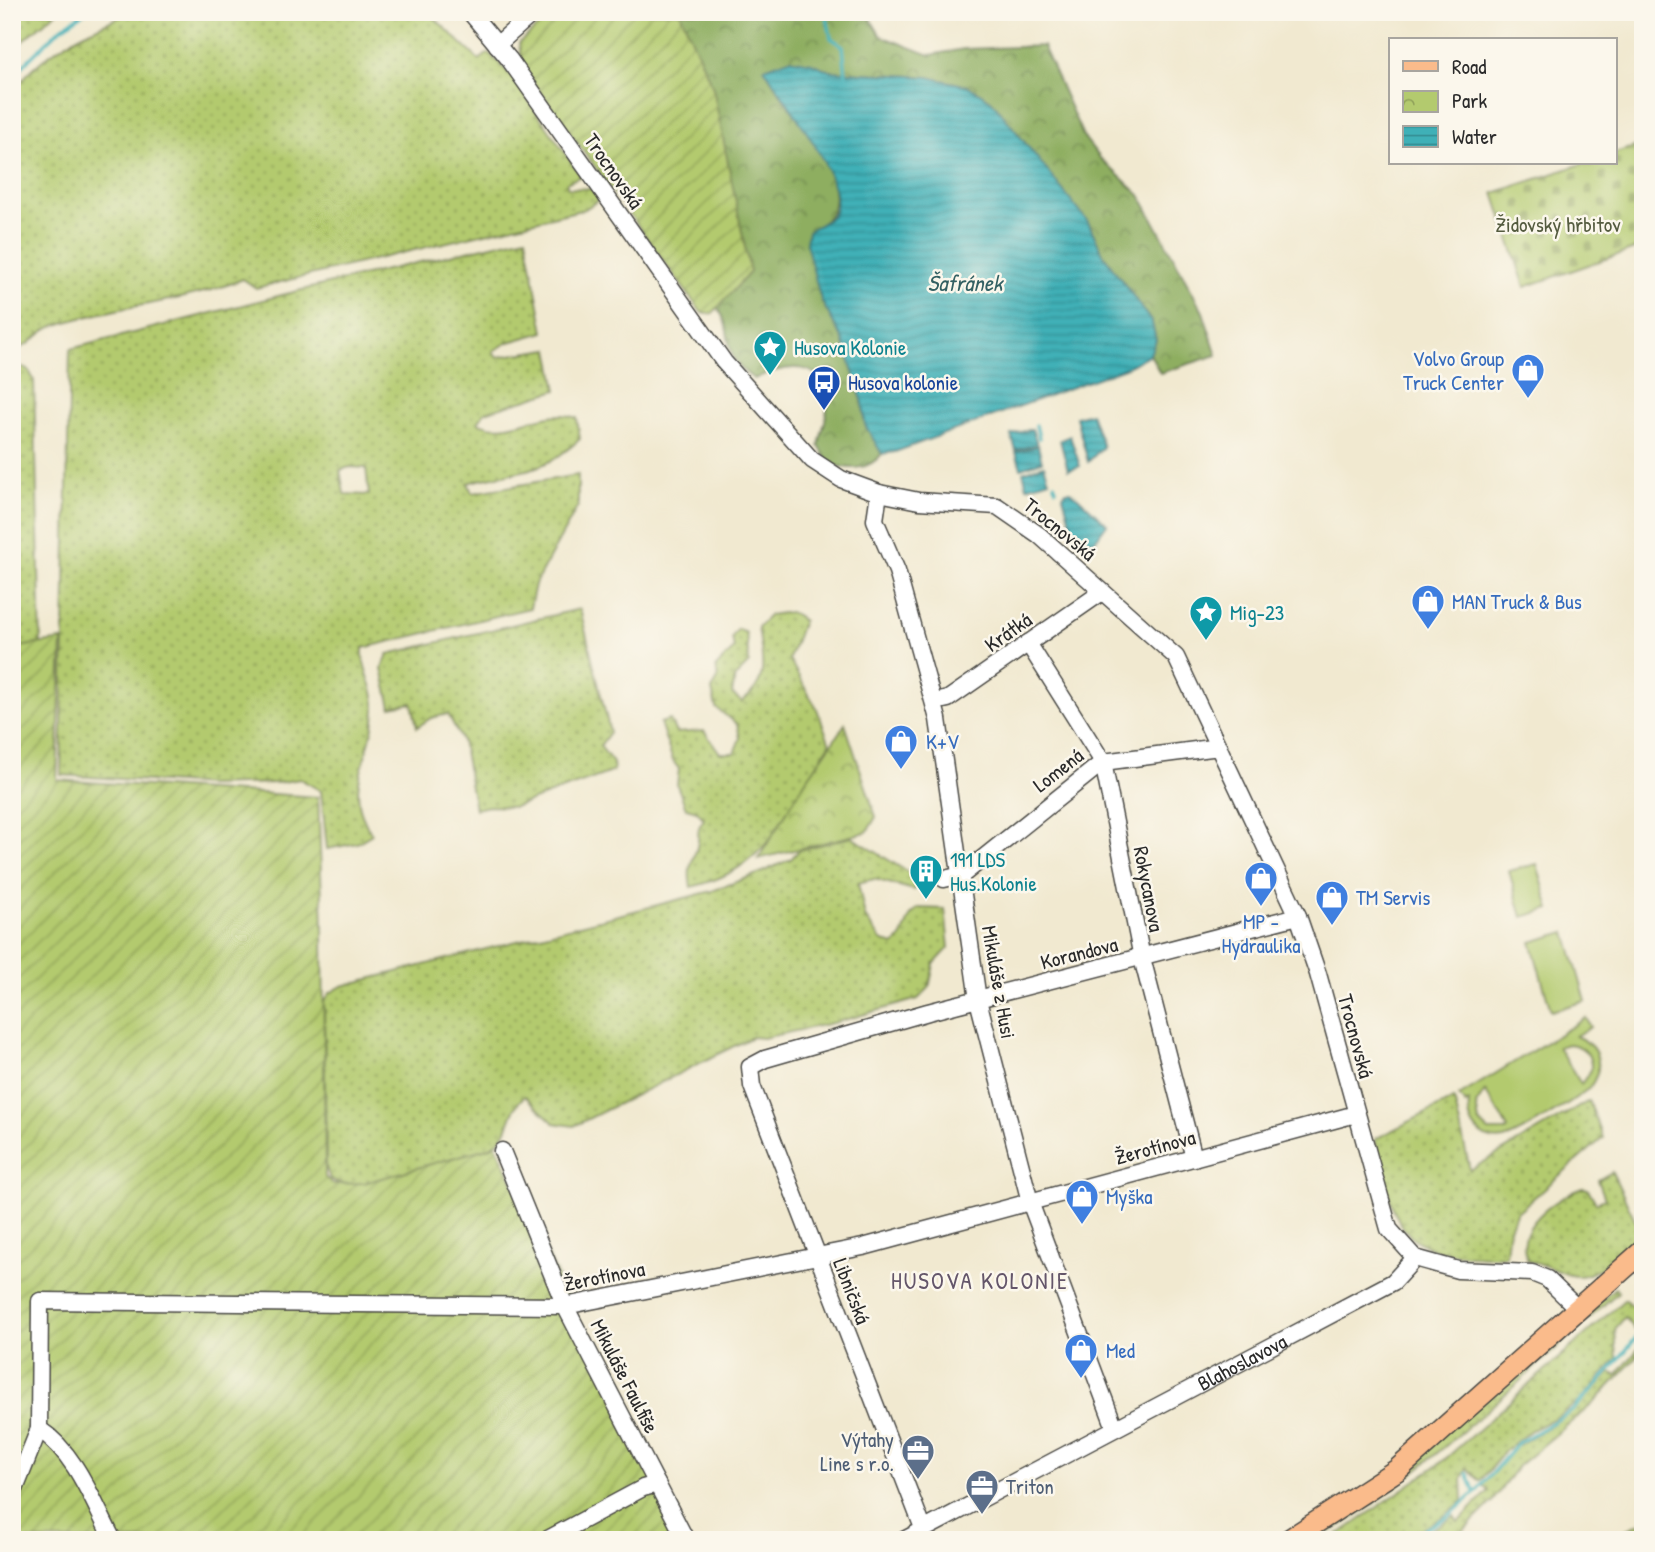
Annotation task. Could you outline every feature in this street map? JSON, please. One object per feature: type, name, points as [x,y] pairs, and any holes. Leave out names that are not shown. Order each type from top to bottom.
[{"type":"main road","points":[[1289,1540],[1397,1470],[1643,1251]]},
{"type":"street","name":"Trocnovská","points":[[470,12],[497,45],[724,362],[812,460],[841,479],[879,493],[919,501],[997,506],[1039,535],[1176,657],[1298,916],[1318,974],[1389,1229],[1415,1258]]},
{"type":"street","points":[[497,45],[534,12]]},
{"type":"street","name":"Mikuláše z Husi","points":[[879,493],[875,520],[897,571],[935,702],[978,1000],[1030,1202],[1115,1428]]},
{"type":"street","name":"Krátká","points":[[935,702],[948,699],[1102,592]]},
{"type":"street","name":"Rokycanova","points":[[1028,643],[1103,762],[1142,958],[1194,1158]]},
{"type":"street","name":"Lomená","points":[[944,879],[961,875],[1103,762],[1219,747]]},
{"type":"street","name":"Korandova","points":[[750,1067],[765,1059],[978,1000],[1298,916]]},
{"type":"street","name":"Libničská","points":[[750,1067],[752,1086],[923,1528]]},
{"type":"street","name":"Žerotínova","points":[[12,1497],[39,1429],[40,1301],[565,1306],[863,1247],[1356,1114]]},
{"type":"street","name":"Mikuláše Faulfiše","points":[[502,1151],[565,1306],[686,1540]]},
{"type":"street","points":[[1415,1258],[1458,1270],[1532,1273],[1547,1279],[1577,1308]]},
{"type":"street","name":"Blahoslavova","points":[[904,1540],[1393,1282],[1415,1258]]},
{"type":"street","points":[[39,1429],[56,1440],[70,1460],[113,1540]]},
{"type":"street","points":[[546,1540],[643,1488],[657,1484]]},
{"type":"green space","points":[[12,12],[57,12],[12,50]]},
{"type":"green space","points":[[132,12],[428,12],[479,60],[489,53],[510,74],[581,176],[566,183],[568,188],[592,189],[600,199],[585,209],[256,288],[243,279],[197,294],[77,319],[54,326],[25,346],[12,349],[12,93],[23,78],[50,54],[98,26]]},
{"type":"green space","points":[[555,12],[680,12],[713,88],[750,272],[712,314],[701,312],[522,67],[519,43]]},
{"type":"green space","points":[[680,12],[866,12],[881,36],[930,55],[964,49],[1043,46],[1083,136],[1101,159],[1140,195],[1203,312],[1217,355],[1160,373],[1150,354],[1156,340],[1152,323],[1103,254],[1088,222],[991,100],[968,86],[928,77],[830,71],[812,63],[785,62],[765,68],[815,145],[834,189],[833,208],[823,222],[821,300],[843,340],[863,403],[865,425],[882,454],[871,464],[858,468],[830,464],[819,446],[827,407],[820,379],[813,372],[791,368],[754,379],[743,370],[731,352],[726,325],[717,307],[750,272]]},
{"type":"green space","name":"Židovský hřbitov","points":[[1643,144],[1643,246],[1525,287],[1494,193],[1582,164],[1616,164],[1616,153]]},
{"type":"green space","points":[[526,237],[544,332],[509,342],[493,351],[497,357],[549,349],[557,390],[485,412],[478,422],[502,427],[565,415],[577,418],[580,439],[552,460],[539,466],[468,483],[472,493],[578,475],[578,506],[535,584],[530,608],[363,648],[375,707],[374,724],[358,786],[363,817],[372,834],[357,843],[327,849],[321,791],[300,779],[277,783],[209,785],[61,775],[70,349]],"holes":[[[350,467],[366,468],[369,495],[344,494],[340,470]]]},
{"type":"green space","points":[[18,365],[29,371],[34,380],[41,646],[12,648],[12,521],[15,520],[12,515],[12,366]]},
{"type":"green space","points":[[580,609],[610,732],[600,746],[613,763],[614,771],[514,807],[489,806],[475,809],[462,741],[448,714],[431,718],[417,727],[412,703],[391,707],[382,669],[388,654]]},
{"type":"green space","points":[[790,612],[803,621],[789,659],[817,709],[830,744],[776,832],[760,850],[741,866],[719,878],[691,887],[691,866],[698,842],[698,830],[704,819],[697,811],[686,808],[677,785],[679,769],[673,761],[660,723],[670,720],[676,733],[704,731],[720,753],[734,753],[740,738],[737,724],[716,708],[712,690],[718,679],[716,667],[734,649],[732,637],[738,629],[746,633],[749,663],[735,677],[732,694],[742,702],[751,694],[761,677],[758,627],[770,615]]},
{"type":"green space","points":[[62,640],[57,780],[318,797],[323,924],[325,1177],[333,1184],[364,1183],[491,1147],[495,1143],[682,1540],[12,1540],[12,648]]},
{"type":"green space","points":[[845,724],[876,817],[867,832],[758,859],[805,782]]},
{"type":"green space","points":[[852,837],[922,881],[914,890],[874,879],[858,883],[865,917],[881,940],[893,945],[898,941],[910,916],[919,908],[945,909],[949,948],[934,964],[929,988],[918,999],[837,1022],[763,1038],[752,1037],[574,1126],[554,1123],[525,1096],[516,1107],[500,1140],[486,1149],[362,1184],[346,1184],[330,1179],[326,1167],[324,1001],[330,993],[342,986],[712,891],[791,859],[799,850]]},
{"type":"green space","points":[[1537,864],[1550,909],[1522,917],[1509,871]]},
{"type":"green space","points":[[1566,932],[1586,1001],[1551,1011],[1531,942]]},
{"type":"green space","points":[[1586,1018],[1591,1027],[1575,1036],[1590,1045],[1597,1057],[1595,1079],[1584,1092],[1548,1116],[1512,1136],[1496,1140],[1477,1130],[1470,1117],[1469,1102],[1465,1104],[1459,1096]],"holes":[[[1568,1044],[1582,1048],[1590,1059],[1591,1070],[1581,1084],[1558,1047]],[[1485,1091],[1508,1128],[1506,1131],[1489,1131],[1479,1122],[1476,1105]]]},
{"type":"green space","points":[[1454,1099],[1470,1170],[1589,1101],[1603,1138],[1516,1213],[1508,1234],[1506,1256],[1444,1252],[1424,1245],[1409,1234],[1398,1219],[1390,1198],[1375,1139]]},
{"type":"green space","points":[[1612,1172],[1637,1224],[1643,1221],[1643,1232],[1609,1262],[1590,1274],[1570,1275],[1528,1261],[1524,1249],[1526,1237],[1539,1216],[1572,1192],[1583,1188],[1588,1189],[1596,1203],[1605,1199],[1598,1180]]},
{"type":"green space","points":[[1615,1288],[1618,1292],[1413,1473],[1331,1531],[1306,1540]]},
{"type":"green space","points":[[1625,1299],[1643,1317],[1643,1323],[1636,1331],[1625,1317],[1615,1329],[1617,1359],[1580,1401],[1531,1430],[1505,1451],[1480,1481],[1467,1468],[1462,1478],[1463,1501],[1429,1525],[1402,1537],[1331,1540],[1443,1461]]},
{"type":"green space","points":[[1643,1343],[1643,1351],[1595,1402],[1517,1467],[1492,1502],[1460,1534],[1453,1540],[1415,1540],[1454,1516],[1458,1522],[1489,1491],[1482,1485],[1514,1448],[1573,1411],[1611,1372],[1616,1376]]},
{"type":"green space","points":[[1643,1522],[1643,1540],[1603,1540]]},
{"type":"water","name":"Šafránek","points":[[789,59],[812,63],[830,71],[928,77],[968,86],[991,100],[1088,222],[1103,254],[1152,323],[1156,340],[1150,354],[1127,367],[895,452],[882,454],[865,425],[863,403],[843,340],[821,300],[806,243],[808,231],[826,221],[834,212],[836,198],[832,180],[811,139],[764,68]]},
{"type":"water","points":[[1091,413],[1103,447],[1088,462],[1076,417]]},
{"type":"water","points":[[1032,429],[1037,444],[1016,450],[1011,435]]},
{"type":"water","points":[[1070,436],[1080,466],[1068,470],[1060,440]]},
{"type":"water","points":[[1038,446],[1042,461],[1021,468],[1016,452]]},
{"type":"water","points":[[1044,465],[1049,480],[1027,487],[1023,472]]},
{"type":"water","points":[[1066,491],[1071,491],[1107,524],[1094,542],[1088,540],[1080,543],[1075,539],[1063,496]]},
{"type":"waterway","points":[[12,76],[59,30],[85,12]]},
{"type":"waterway","points":[[826,12],[831,38],[843,46],[846,76]]},
{"type":"waterway","points":[[1036,425],[1039,438]]},
{"type":"waterway","points":[[1054,484],[1056,489]]},
{"type":"waterway","points":[[1406,1540],[1450,1515],[1475,1493],[1518,1443],[1572,1411],[1606,1375],[1643,1329]]},
{"type":"waterway","points":[[1467,1473],[1475,1493]]},
{"type":"place","name":"Husova Kolonie","points":[[770,377]]},
{"type":"place","name":"Volvo Group Truck Center","points":[[1528,400]]},
{"type":"place","name":"Husova kolonie","points":[[824,412]]},
{"type":"place","name":"MAN Truck & Bus","points":[[1428,631]]},
{"type":"place","name":"Mig-23","points":[[1206,642]]},
{"type":"place","name":"K+V","points":[[901,771]]},
{"type":"place","name":"191 LDS Hus.Kolonie","points":[[926,901]]},
{"type":"place","name":"MP - Hydraulika","points":[[1261,908]]},
{"type":"place","name":"TM Servis","points":[[1332,927]]},
{"type":"place","name":"Myška","points":[[1082,1226]]},
{"type":"place","name":"Med","points":[[1081,1380]]},
{"type":"place","name":"Výtahy Line s r.o.","points":[[918,1481]]},
{"type":"place","name":"Triton","points":[[982,1516]]},
{"type":"district","name":"HUSOVA KOLONIE","points":[[980,1280]]}]
